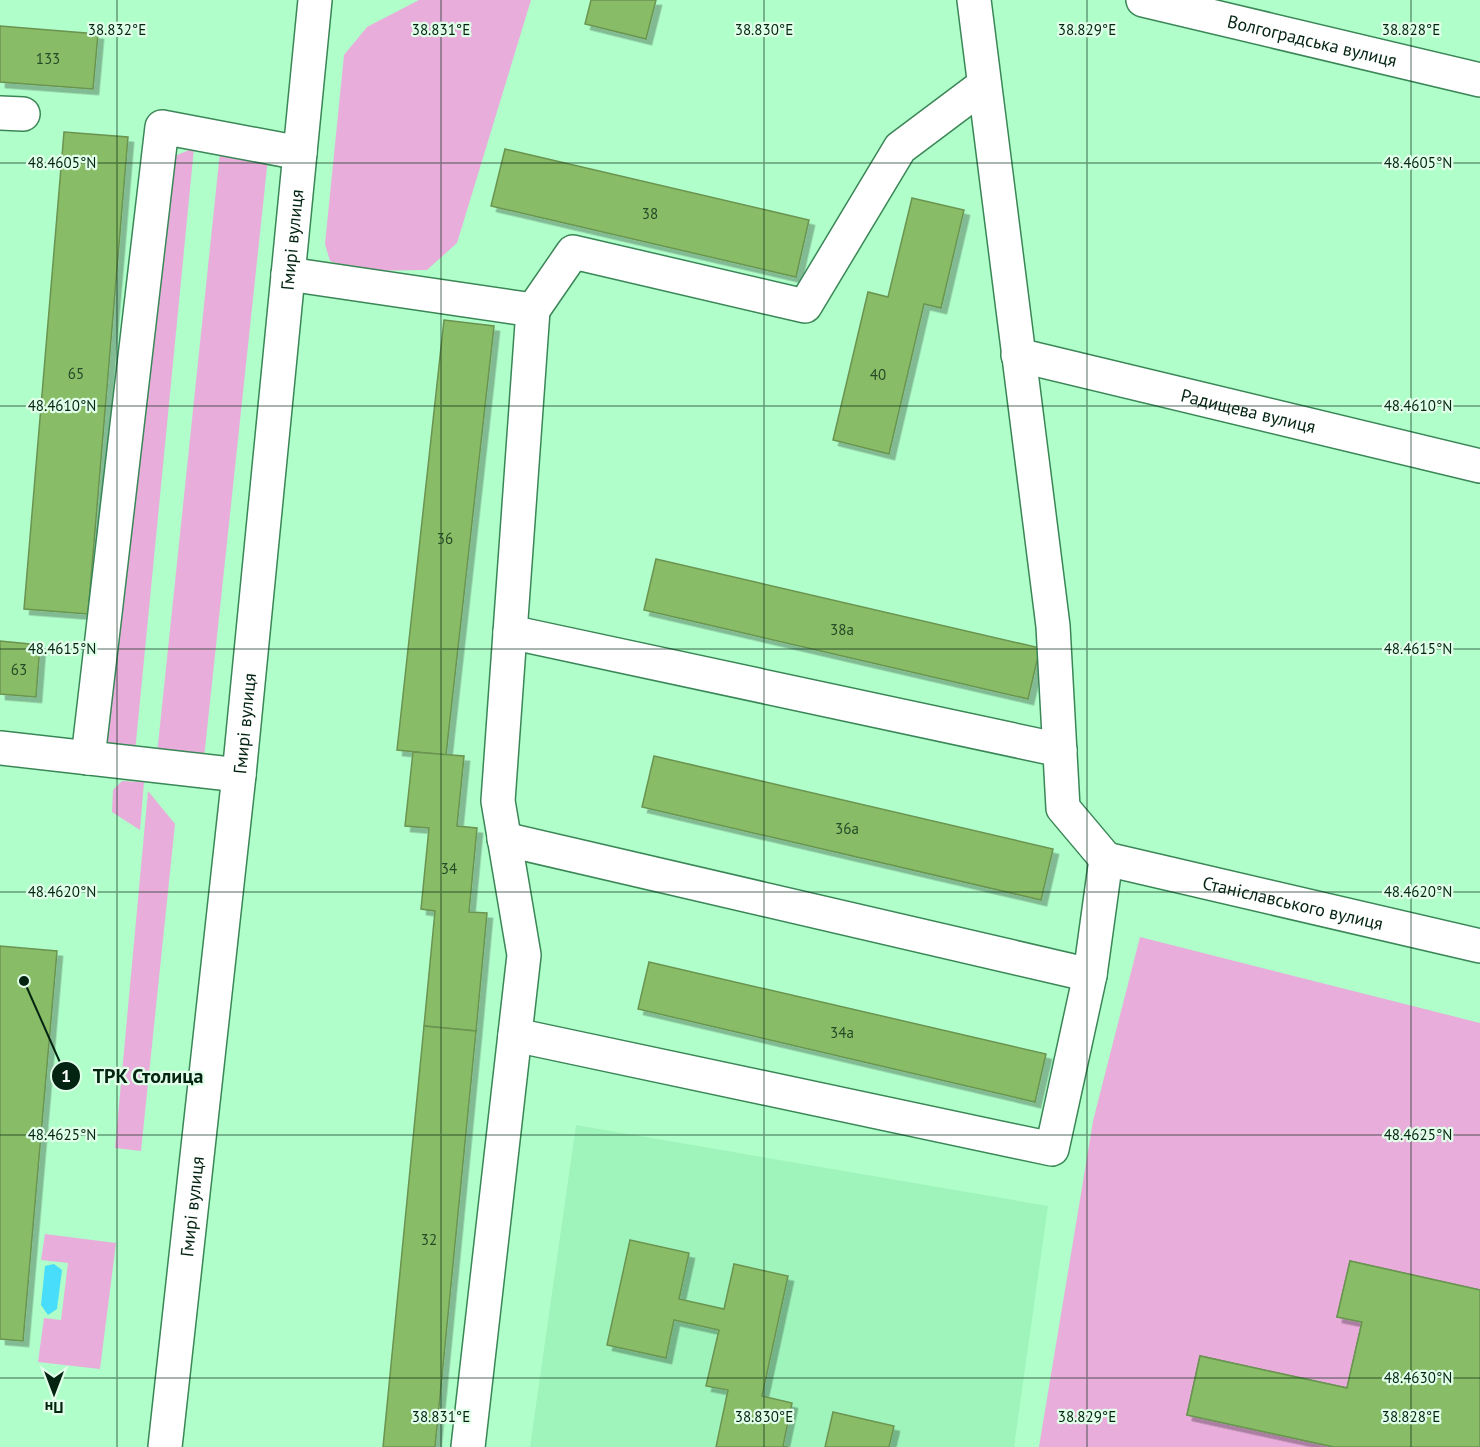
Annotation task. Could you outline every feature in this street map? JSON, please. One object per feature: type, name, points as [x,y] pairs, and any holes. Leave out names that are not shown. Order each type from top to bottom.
[{"type":"street","name":"Гмирі вулиця","points":[[165,1447],[239,775],[315,0]]},
{"type":"street","points":[[515,1035],[1052,1149],[1090,975],[1106,859],[1063,808],[1053,626],[974,0]]},
{"type":"street","name":"Волгоградська вулиця","points":[[1143,0],[1480,80]]},
{"type":"street","points":[[468,1447],[524,955],[498,801],[533,310],[573,252],[805,306],[900,148],[984,85]]},
{"type":"street","points":[[87,758],[162,127],[300,153]]},
{"type":"street","points":[[288,274],[533,310]]},
{"type":"street","name":"Радищева вулиця","points":[[1018,355],[1480,466]]},
{"type":"street","points":[[510,632],[1060,750]]},
{"type":"street","points":[[0,748],[239,775]]},
{"type":"street","points":[[504,839],[1090,975]]},
{"type":"street","name":"Станіславського вулиця","points":[[1106,859],[1480,946]]},
{"type":"shaded area","points":[[419,0],[531,0],[457,243],[427,270],[357,271],[330,261],[325,244],[344,55],[367,27]]},
{"type":"shaded area","points":[[194,148],[135,752],[97,747],[172,157]]},
{"type":"shaded area","points":[[220,152],[268,158],[204,758],[157,754]]},
{"type":"shaded area","points":[[122,781],[144,782],[140,830],[112,812],[113,790]]},
{"type":"shaded area","points":[[148,791],[175,824],[141,1151],[115,1148]]},
{"type":"shaded area","points":[[1140,937],[1480,1023],[1480,1447],[1039,1447],[1093,1121]]},
{"type":"shaded area","points":[[576,1125],[1048,1206],[1014,1447],[530,1447]]},
{"type":"shaded area","points":[[45,1234],[116,1243],[100,1369],[38,1362],[44,1318],[61,1320],[68,1263],[41,1260]]},
{"type":"water","points":[[54,1264],[62,1270],[57,1309],[48,1315],[41,1305],[45,1266]]},
{"type":"building","points":[[591,0],[656,0],[646,39],[585,24]]},
{"type":"building","points":[[0,26],[98,34],[93,89],[0,82]]},
{"type":"building","points":[[64,132],[128,137],[88,614],[24,609]]},
{"type":"building","points":[[505,149],[809,220],[796,277],[491,206]]},
{"type":"building","points":[[912,198],[964,210],[941,308],[924,304],[889,454],[833,440],[868,292],[888,297]]},
{"type":"building","points":[[444,320],[494,326],[446,755],[397,750]]},
{"type":"building","points":[[656,559],[1040,648],[1028,699],[644,610]]},
{"type":"building","points":[[0,641],[40,645],[36,697],[0,694]]},
{"type":"building","points":[[413,752],[464,756],[457,826],[477,828],[469,912],[487,913],[476,1031],[424,1026],[435,911],[421,909],[429,828],[405,826]]},
{"type":"building","points":[[654,756],[1053,849],[1041,900],[642,807]]},
{"type":"building","points":[[0,946],[57,951],[23,1341],[0,1339]]},
{"type":"building","points":[[649,962],[1046,1054],[1035,1102],[638,1009]]},
{"type":"building","points":[[424,1026],[476,1031],[435,1447],[383,1447]]},
{"type":"building","points":[[630,1240],[689,1253],[679,1299],[724,1309],[734,1264],[788,1276],[762,1396],[792,1403],[783,1446],[788,1447],[716,1447],[728,1390],[706,1386],[719,1330],[674,1320],[666,1358],[607,1345]]},
{"type":"building","points":[[1350,1261],[1480,1290],[1480,1351],[1408,1336],[1391,1420],[1480,1438],[1480,1447],[1334,1447],[1187,1415],[1200,1356],[1347,1388],[1362,1322],[1337,1317]]},
{"type":"building","points":[[1350,1261],[1480,1290],[1480,1447],[1334,1447],[1187,1415],[1200,1356],[1347,1388],[1362,1322],[1337,1317]]},
{"type":"building","points":[[833,1412],[894,1426],[889,1447],[825,1447]]},
{"type":"place","name":"ТРК Столица","points":[[24,981]]}]
